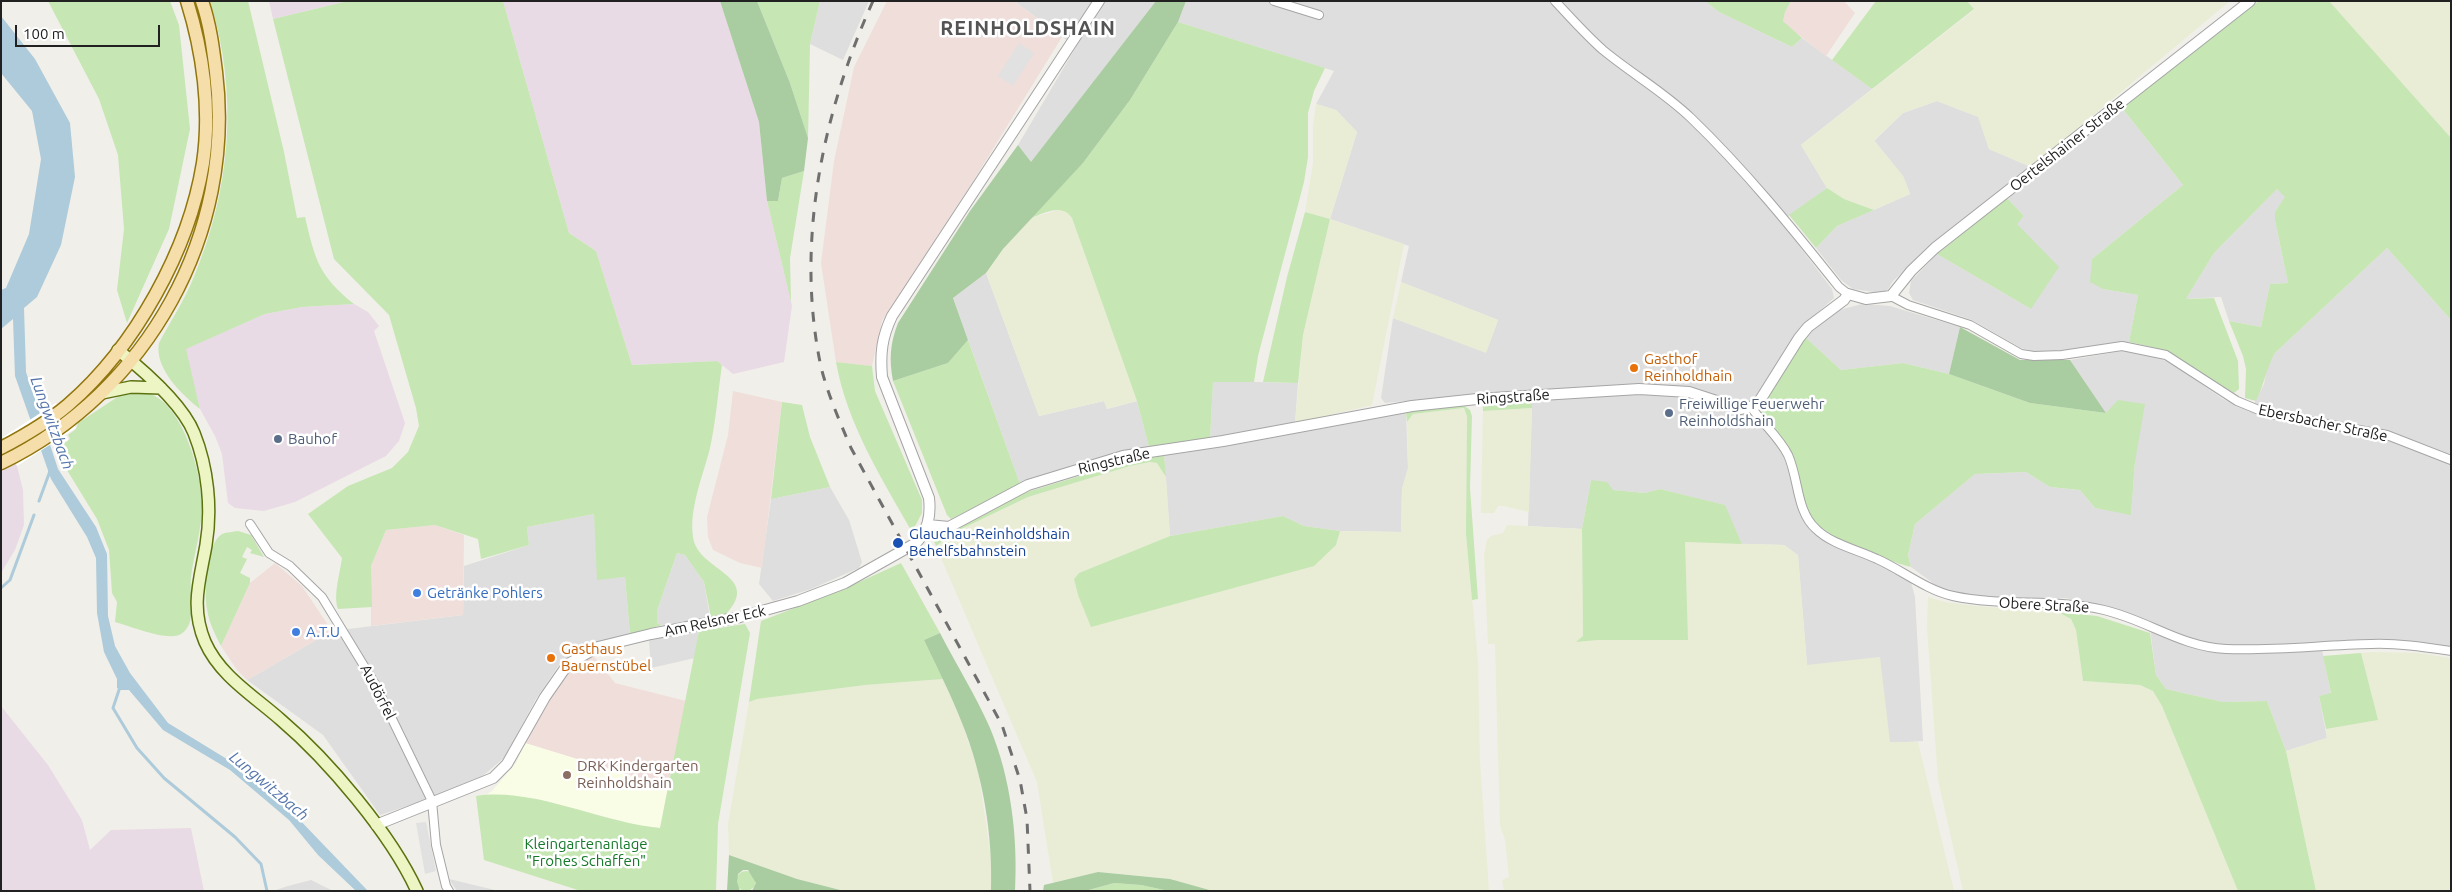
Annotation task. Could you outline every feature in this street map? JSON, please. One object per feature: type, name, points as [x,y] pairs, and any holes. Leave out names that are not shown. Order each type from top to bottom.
[{"type":"main road","points":[[1,448],[54,416],[86,388],[118,350],[158,289],[170,264],[188,219],[203,162],[205,98],[198,42],[187,1]]},
{"type":"main road","points":[[1,463],[24,452],[62,427],[102,393],[132,361],[159,324],[188,270],[203,230],[211,199],[217,164],[220,114],[212,38],[202,1]]},
{"type":"main road","points":[[118,350],[161,388],[194,432],[203,464],[209,501],[206,544],[197,583],[198,615],[205,641],[217,662],[249,695],[280,719],[308,746],[376,825],[399,857],[417,891]]},
{"type":"main road","points":[[102,393],[131,387],[161,388]]},
{"type":"street","points":[[928,525],[931,513],[929,498],[882,377],[880,358],[883,337],[897,308],[1099,1]]},
{"type":"street","points":[[1274,1],[1319,15]]},
{"type":"street","points":[[1555,1],[1604,51],[1670,99],[1691,118],[1763,194],[1839,287],[1848,294],[1866,299],[1891,296]]},
{"type":"street","name":"Oertelshainer Straße","points":[[1891,296],[1910,271],[1936,248],[2250,1]]},
{"type":"street","points":[[1751,408],[1757,405],[1799,338],[1808,327],[1844,300],[1848,294]]},
{"type":"street","name":"Ebersbacher Straße","points":[[1891,296],[1908,304],[1970,325],[2021,354],[2062,356],[2122,346],[2166,355],[2247,406],[2266,413],[2387,435],[2451,460]]},
{"type":"street","name":"Ringstraße","points":[[928,525],[949,527],[1028,485],[1123,456],[1223,441],[1412,406],[1477,399],[1639,389],[1690,392],[1741,409],[1751,408]]},
{"type":"street","name":"Obere Straße","points":[[1751,408],[1787,454],[1795,475],[1802,507],[1815,529],[1830,539],[1909,574],[1941,593],[1991,602],[2084,605],[2141,622],[2184,642],[2226,649],[2371,644],[2405,645],[2451,651]]},
{"type":"street","name":"Audörfel","points":[[250,524],[269,553],[290,566],[322,597],[375,684],[432,801],[436,845],[446,886],[449,891]]},
{"type":"street","name":"Am Relsner Eck","points":[[376,825],[493,778],[507,764],[545,697],[568,664],[598,647],[651,634],[748,615],[805,598],[845,583],[916,543],[928,525]]},
{"type":"shaded area","points":[[269,1],[348,1],[273,19]]},
{"type":"shaded area","points":[[503,1],[720,1],[759,122],[767,201],[792,306],[784,362],[733,374],[717,361],[632,365],[596,251],[569,233]]},
{"type":"shaded area","points":[[820,1],[869,1],[843,60],[810,44]]},
{"type":"shaded area","points":[[887,1],[1014,1],[1062,37],[972,183],[882,321],[872,366],[836,362],[821,263],[834,161],[854,67]]},
{"type":"shaded area","points":[[1014,1],[1156,1],[1031,163],[1018,145],[1076,47]]},
{"type":"shaded area","points":[[1186,1],[1705,1],[1719,12],[1792,47],[1802,38],[1872,89],[1801,145],[1827,188],[1781,222],[1832,289],[1834,298],[1801,327],[1757,397],[1752,401],[1740,404],[1741,414],[1746,414],[1771,437],[1783,456],[1790,473],[1798,506],[1806,524],[1813,533],[1829,543],[1882,565],[1911,582],[1915,597],[1923,741],[1890,743],[1807,665],[1798,556],[1784,545],[1742,544],[1724,505],[1660,489],[1646,493],[1613,490],[1591,480],[1582,529],[1528,526],[1532,402],[1529,390],[1385,403],[1381,398],[1393,318],[1486,352],[1498,320],[1401,282],[1409,246],[1330,219],[1357,132],[1336,110],[1316,104],[1334,71],[1178,22]]},
{"type":"shaded area","points":[[1791,1],[1844,1],[1855,13],[1826,56],[1783,21]]},
{"type":"shaded area","points":[[1967,1],[2230,1],[2031,167],[1989,149],[1978,117],[1937,101],[1903,113],[1874,140],[1903,176],[1910,194],[1874,210],[1844,199],[1827,188],[1801,145],[1974,10]]},
{"type":"shaded area","points":[[2329,1],[2451,1],[2451,138],[2334,7]]},
{"type":"shaded area","points":[[1019,43],[1034,53],[1013,86],[998,76]]},
{"type":"shaded area","points":[[1937,101],[1979,117],[1989,149],[2031,167],[1943,235],[1893,281],[1887,291],[1881,293],[1853,289],[1841,280],[1816,248],[1837,226],[1910,194],[1903,176],[1874,141],[1903,113]]},
{"type":"shaded area","points":[[1316,104],[1336,110],[1357,132],[1330,219],[1305,212],[1313,163],[1313,126]]},
{"type":"shaded area","points":[[2122,108],[2183,185],[2092,259],[2103,289],[2138,295],[2129,342],[2039,353],[2021,348],[1972,320],[1913,300],[1909,293],[1911,281],[1937,254],[2031,309],[2017,223],[2024,216],[2007,198]]},
{"type":"shaded area","points":[[2277,189],[2286,197],[2275,212],[2275,220],[2288,283],[2270,284],[2261,327],[2229,321],[2221,297],[2186,299],[2214,253]]},
{"type":"shaded area","points":[[1062,209],[1068,211],[1072,218],[1137,401],[1107,409],[1104,401],[1039,416],[986,273],[1003,249],[1031,218]]},
{"type":"shaded area","points":[[1330,219],[1404,244],[1372,405],[1295,423],[1303,335]]},
{"type":"shaded area","points":[[2387,248],[2451,320],[2451,648],[2383,639],[2321,644],[2331,694],[2319,696],[2327,738],[2286,751],[2267,701],[2223,702],[2166,689],[2156,675],[2149,621],[2065,598],[2038,600],[1954,594],[1941,589],[1911,567],[1908,555],[1915,524],[1975,474],[2026,472],[2050,487],[2080,490],[2095,508],[2131,514],[2135,462],[2106,413],[2070,360],[2128,350],[2145,353],[2171,363],[2223,399],[2250,412],[2264,384],[2267,368],[2275,353]]},
{"type":"shaded area","points":[[986,273],[1039,416],[1104,401],[1107,409],[1137,401],[1149,447],[1122,453],[1020,484],[953,298]]},
{"type":"shaded area","points":[[1401,282],[1498,320],[1486,353],[1393,318]]},
{"type":"shaded area","points":[[354,304],[368,312],[379,326],[374,331],[405,423],[399,441],[386,456],[295,502],[264,511],[235,508],[228,503],[222,454],[215,436],[200,409],[185,349],[265,314],[302,307]]},
{"type":"shaded area","points":[[1862,304],[1890,306],[1960,327],[1949,374],[1903,363],[1841,370],[1805,337],[1839,310]]},
{"type":"shaded area","points":[[1213,381],[1298,383],[1295,423],[1210,439]]},
{"type":"shaded area","points":[[733,391],[782,402],[762,568],[740,563],[713,550],[708,537],[707,517],[728,435]]},
{"type":"shaded area","points":[[1464,408],[1467,416],[1466,534],[1478,661],[1480,762],[1489,891],[1213,891],[1170,879],[1098,872],[1053,883],[1037,782],[936,546],[957,531],[1028,497],[1130,466],[1150,462],[1157,463],[1162,467],[1166,477],[1170,536],[1079,573],[1074,579],[1078,595],[1336,545],[1340,531],[1401,532],[1402,489],[1408,468],[1407,422],[1413,414]]},
{"type":"shaded area","points":[[1532,408],[1529,512],[1498,506],[1494,513],[1481,513],[1483,411]]},
{"type":"shaded area","points":[[1406,412],[1408,468],[1402,489],[1401,532],[1340,531],[1304,526],[1283,516],[1170,536],[1164,455],[1226,446]]},
{"type":"shaded area","points":[[16,462],[23,490],[24,525],[15,550],[1,573],[1,469]]},
{"type":"shaded area","points":[[830,487],[849,520],[862,562],[859,568],[811,589],[773,601],[759,584],[771,499]]},
{"type":"shaded area","points":[[594,514],[598,579],[625,577],[630,634],[582,648],[561,662],[536,699],[505,757],[472,785],[380,815],[323,735],[247,680],[332,631],[463,615],[464,566],[529,545],[527,527]]},
{"type":"shaded area","points":[[435,525],[464,535],[463,615],[371,626],[371,566],[386,530]]},
{"type":"shaded area","points":[[1507,525],[1582,529],[1583,636],[1578,642],[1598,640],[1685,542],[1784,545],[1798,555],[1807,665],[1880,657],[1890,742],[1918,742],[1954,891],[1504,891],[1502,880],[1509,877],[1505,840],[1500,826],[1495,644],[1488,644],[1484,555],[1487,540],[1491,536],[1503,533]]},
{"type":"shaded area","points":[[677,553],[685,555],[704,582],[710,618],[662,625],[657,623],[657,611]]},
{"type":"shaded area","points":[[275,563],[302,586],[332,631],[247,680],[237,670],[221,646],[250,583]]},
{"type":"shaded area","points":[[1928,597],[1945,602],[1975,606],[2058,612],[2071,619],[2076,630],[2083,681],[2140,685],[2153,691],[2162,706],[2238,891],[1963,891],[1938,780],[1927,627]]},
{"type":"shaded area","points":[[699,631],[695,658],[651,668],[649,640]]},
{"type":"shaded area","points":[[2361,653],[2418,653],[2451,658],[2451,891],[2316,891],[2286,751],[2327,738],[2326,729],[2377,720]]},
{"type":"shaded area","points":[[593,655],[615,683],[686,701],[668,787],[525,743],[547,701],[569,670]]},
{"type":"shaded area","points":[[943,679],[962,723],[978,770],[992,864],[991,891],[844,891],[797,879],[729,855],[728,824],[749,702],[757,699],[865,685]]},
{"type":"shaded area","points":[[1,706],[48,765],[82,820],[90,850],[111,830],[191,828],[204,891],[1,891]]},
{"type":"shaded area","name":"DRK Kindergarten Reinholdshain","points":[[525,743],[668,787],[660,828],[640,826],[538,799],[486,795],[492,791],[516,763]]},
{"type":"shaded area","points":[[426,822],[436,871],[425,874],[416,823]]},
{"type":"shaded area","points":[[449,879],[499,891],[457,891]]},
{"type":"shaded area","points":[[311,880],[333,891],[273,891],[288,886]]},
{"type":"green space","points":[[48,1],[170,1],[179,25],[190,129],[169,229],[127,323],[117,290],[124,229],[118,155],[99,99]]},
{"type":"green space","points":[[210,1],[248,1],[284,152],[297,218],[305,217],[312,245],[326,276],[354,304],[302,307],[265,314],[186,349],[200,409],[178,389],[165,371],[161,362],[159,343],[189,287],[206,245],[216,211],[223,176],[227,142],[225,71]]},
{"type":"green space","points":[[348,1],[503,1],[569,233],[596,251],[632,365],[717,361],[722,365],[712,438],[697,492],[692,526],[697,548],[705,558],[733,581],[737,590],[735,601],[726,614],[711,618],[704,582],[685,555],[677,553],[657,611],[657,623],[662,625],[630,634],[625,577],[597,580],[594,514],[527,527],[529,545],[481,559],[478,539],[435,525],[386,530],[371,566],[372,607],[338,609],[337,591],[342,558],[308,514],[348,486],[392,468],[408,452],[419,426],[416,408],[389,315],[334,259],[273,19]]},
{"type":"green space","points":[[720,1],[757,1],[790,83],[808,138],[804,171],[782,178],[778,201],[767,201],[759,122]]},
{"type":"green space","points":[[757,1],[820,1],[810,44],[808,138],[790,83]]},
{"type":"green space","points":[[1156,1],[1186,1],[1178,22],[1130,100],[1083,163],[1003,249],[986,273],[953,298],[968,340],[948,363],[893,381],[891,352],[898,323],[970,211],[1018,145],[1031,162]]},
{"type":"green space","points":[[1705,1],[1791,1],[1783,21],[1802,38],[1792,47],[1719,12]]},
{"type":"green space","points":[[1876,1],[1967,1],[1974,9],[1872,89],[1832,60]]},
{"type":"green space","points":[[2259,1],[2329,1],[2451,138],[2451,320],[2387,248],[2275,353],[2256,401],[2245,398],[2246,369],[2243,356],[2229,321],[2261,327],[2270,284],[2288,283],[2275,220],[2275,212],[2285,197],[2277,189],[2214,253],[2186,299],[2214,298],[2238,361],[2239,389],[2234,393],[2170,354],[2156,348],[2129,342],[2138,295],[2103,289],[2090,282],[2092,259],[2183,185],[2122,108]]},
{"type":"green space","points":[[1178,22],[1325,68],[1314,91],[1308,113],[1308,157],[1304,182],[1258,356],[1254,382],[1213,382],[1210,439],[1149,447],[1137,401],[1072,218],[1068,213],[1058,210],[1031,218],[1083,163],[1130,100]]},
{"type":"green space","points":[[804,171],[790,258],[791,302],[767,201],[778,201],[782,178]]},
{"type":"green space","points":[[1827,188],[1844,199],[1874,210],[1837,226],[1816,248],[1789,215]]},
{"type":"green space","points":[[2007,198],[2024,216],[2017,224],[2059,267],[2031,309],[1937,254]]},
{"type":"green space","points":[[1305,212],[1330,219],[1303,335],[1298,383],[1263,382],[1287,277]]},
{"type":"green space","points":[[1960,327],[2020,360],[2070,360],[2106,413],[2030,403],[1949,374]]},
{"type":"green space","points":[[1805,337],[1841,370],[1903,363],[1949,374],[2030,403],[2106,413],[2118,400],[2145,404],[2135,462],[2131,515],[2095,508],[2080,490],[2050,487],[2026,472],[1975,474],[1915,524],[1908,555],[1911,567],[1869,553],[1838,539],[1814,521],[1808,512],[1791,452],[1762,412],[1762,407]]},
{"type":"green space","points":[[968,340],[1020,484],[951,519],[947,515],[893,381],[948,363]]},
{"type":"green space","points":[[836,362],[872,366],[875,391],[922,500],[922,513],[912,532],[857,429],[841,385]]},
{"type":"green space","points":[[129,392],[148,393],[161,400],[172,411],[189,443],[199,479],[202,509],[191,577],[191,616],[186,629],[181,634],[175,636],[158,635],[115,622],[117,602],[112,593],[109,550],[97,519],[62,462],[60,446],[70,439],[68,435],[76,429],[78,423],[119,396]]},
{"type":"green space","points":[[782,402],[802,405],[810,437],[830,487],[771,499]]},
{"type":"green space","points":[[1532,402],[1532,408],[1483,411],[1483,404]]},
{"type":"green space","points":[[1463,405],[1470,410],[1472,416],[1470,488],[1478,599],[1472,600],[1466,534],[1467,416],[1464,408],[1413,414],[1407,422],[1406,412]]},
{"type":"green space","points":[[1164,455],[1166,477],[1157,463],[1150,462],[1130,466],[1028,497],[957,531],[936,546],[933,539],[1027,492],[1129,461]]},
{"type":"green space","points":[[1591,480],[1607,482],[1613,490],[1645,493],[1660,489],[1725,505],[1742,544],[1685,542],[1688,640],[1598,640],[1576,642],[1583,636],[1582,529]]},
{"type":"green space","points":[[1283,516],[1304,526],[1340,531],[1336,545],[1314,566],[1091,627],[1078,595],[1074,579],[1079,573],[1170,536]]},
{"type":"green space","points":[[238,531],[251,535],[264,557],[250,553],[252,550],[247,547],[242,557],[247,559],[240,573],[250,578],[250,583],[221,646],[214,633],[207,609],[207,569],[212,547],[217,539],[222,534]]},
{"type":"green space","points":[[901,563],[940,633],[924,640],[943,679],[865,685],[757,699],[749,702],[761,621],[846,588]]},
{"type":"green space","points":[[2058,612],[2097,616],[2150,633],[2156,675],[2166,689],[2223,702],[2267,701],[2286,751],[2316,891],[2238,891],[2162,706],[2153,691],[2140,685],[2083,681],[2076,630],[2071,619]]},
{"type":"green space","name":"Kleingartenanlage \"Frohes Schaffen\"","points":[[745,624],[750,633],[718,824],[716,891],[581,891],[484,860],[476,796],[521,796],[615,820],[660,828],[699,631]]},
{"type":"green space","points":[[940,633],[990,728],[1003,767],[1014,829],[1015,891],[991,891],[988,827],[976,763],[958,713],[924,640]]},
{"type":"green space","points":[[2361,653],[2378,720],[2326,729],[2319,696],[2331,693],[2323,656]]},
{"type":"green space","points":[[729,855],[797,879],[844,891],[752,891],[756,883],[748,870],[743,870],[738,874],[737,882],[740,891],[727,891]]},
{"type":"green space","points":[[746,871],[753,874],[756,881],[753,888],[746,891],[739,888],[736,881],[739,874]]},
{"type":"green space","points":[[1098,872],[1170,879],[1213,891],[1169,891],[1141,885],[1114,883],[1085,891],[1043,891],[1044,885]]},
{"type":"green space","points":[[1114,883],[1141,885],[1169,891],[1085,891]]},
{"type":"water","points":[[1,16],[35,59],[70,123],[75,177],[61,245],[37,297],[24,308],[26,372],[58,469],[96,527],[107,554],[108,616],[115,646],[130,673],[168,723],[235,764],[294,814],[368,891],[356,891],[318,855],[289,820],[230,770],[163,730],[129,690],[117,688],[117,679],[104,652],[97,613],[96,558],[87,537],[51,479],[15,376],[13,319],[1,329],[1,290],[6,288],[29,234],[41,159],[32,111],[1,73]]},
{"type":"pier","points":[[56,403],[76,428],[17,466],[3,437]]},
{"type":"waterway","points":[[39,501],[50,471]]},
{"type":"waterway","points":[[1,588],[10,580],[34,515]]},
{"type":"waterway","points":[[120,687],[113,708],[137,748],[164,778],[235,837],[261,864],[267,891]]},
{"type":"railway","points":[[873,1],[855,44],[840,89],[827,134],[818,180],[811,274],[814,321],[821,367],[851,448],[1002,725],[1020,780],[1027,819],[1030,891]]},
{"type":"place","name":"Gasthof Reinholdhain","points":[[1634,368]]},
{"type":"place","name":"Freiwillige Feuerwehr Reinholdshain","points":[[1669,413]]},
{"type":"place","name":"Bauhof","points":[[278,439]]},
{"type":"place","name":"Glauchau-Reinholdshain Behelfsbahnstein","points":[[898,543]]},
{"type":"place","name":"Getränke Pohlers","points":[[417,593]]},
{"type":"place","name":"A.T.U","points":[[296,632]]},
{"type":"place","name":"Gasthaus Bauernstübel","points":[[551,658]]},
{"type":"place","name":"DRK Kindergarten Reinholdshain","points":[[567,775]]},
{"type":"district","name":"REINHOLDSHAIN","points":[[1028,28]]},
{"type":"water label","name":"Lungwitzbach","points":[[52,423]]},
{"type":"water label","name":"Lungwitzbach","points":[[269,786]]}]
